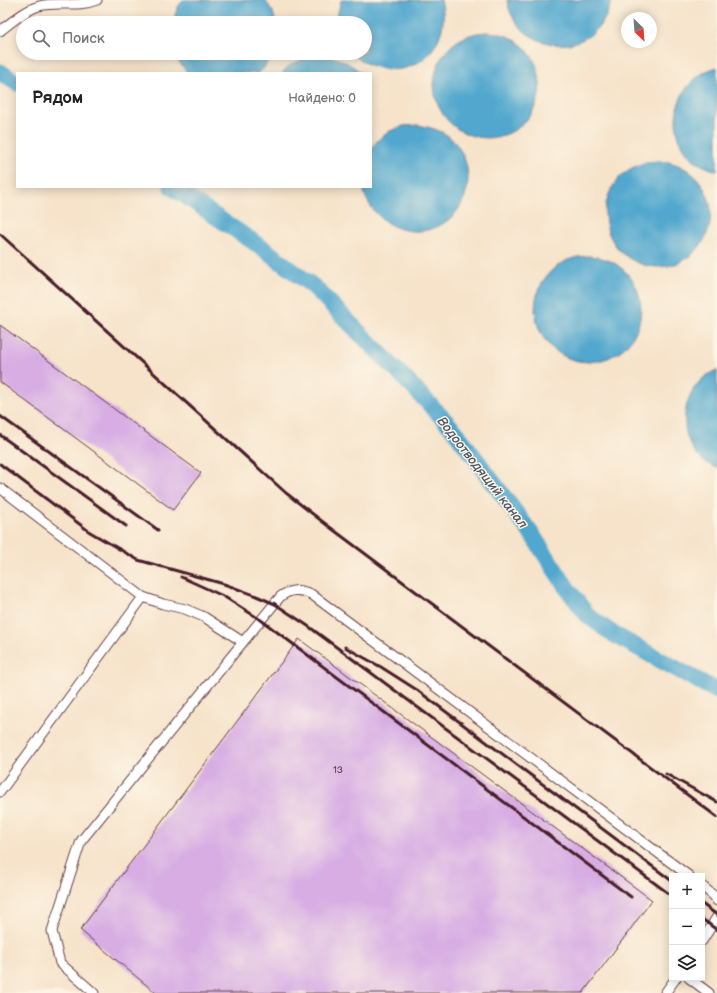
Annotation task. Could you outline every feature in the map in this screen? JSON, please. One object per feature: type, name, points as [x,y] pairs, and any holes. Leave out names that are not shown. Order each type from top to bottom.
[{"type":"lane","points":[[20,16],[39,6],[49,4],[87,4],[97,0]]},
{"type":"lane","points":[[0,30],[16,19]]},
{"type":"lane","points":[[0,488],[143,597],[163,604],[185,609],[204,617],[243,642]]},
{"type":"lane","points":[[94,993],[60,963],[52,930],[81,841],[280,597],[286,592],[294,590],[304,591],[311,594],[685,873]]},
{"type":"lane","points":[[0,792],[143,597]]},
{"type":"lane","points":[[705,888],[714,896],[717,901]]},
{"type":"lane","points":[[705,936],[717,917]]},
{"type":"lane","points":[[665,993],[674,981]]},
{"type":"lane","points":[[693,981],[709,993]]},
{"type":"water","points":[[183,0],[265,0],[274,16],[175,16]]},
{"type":"water","points":[[341,0],[441,0],[443,16],[441,31],[436,44],[428,55],[417,63],[403,68],[389,70],[370,65],[361,60],[372,60],[372,16],[337,16]]},
{"type":"water","points":[[507,0],[612,0],[604,20],[590,35],[578,42],[551,44],[539,40],[527,33],[518,24],[511,13]]},
{"type":"water","points":[[487,32],[507,36],[524,48],[536,65],[540,85],[536,105],[524,122],[507,134],[487,138],[467,134],[450,122],[438,105],[434,85],[438,65],[450,48],[467,36]]},
{"type":"water","points":[[269,60],[260,72],[187,72],[178,61]]},
{"type":"water","points":[[302,60],[341,60],[353,66],[360,72],[283,72],[296,62]]},
{"type":"water","points":[[717,67],[717,171],[692,158],[684,148],[676,125],[676,113],[679,101],[685,90],[693,81],[708,70]]},
{"type":"water","points":[[418,125],[433,128],[444,133],[459,149],[466,164],[468,181],[465,197],[457,211],[445,222],[430,229],[411,231],[389,224],[374,211],[364,192],[363,188],[372,188],[372,148],[378,140],[390,131],[403,126]]},
{"type":"water","points":[[658,161],[678,165],[695,177],[707,194],[711,214],[707,234],[695,251],[678,263],[658,267],[638,263],[621,251],[609,234],[605,214],[609,194],[621,177],[638,165]]},
{"type":"water","points":[[588,256],[608,260],[625,272],[637,289],[641,309],[637,329],[625,346],[608,358],[588,362],[568,358],[551,346],[539,329],[535,309],[539,289],[551,272],[568,260]]},
{"type":"water","points":[[717,370],[717,468],[703,460],[693,449],[687,435],[685,419],[687,404],[693,390],[703,378]]},
{"type":"building","points":[[0,325],[201,473],[173,510],[0,382]]},
{"type":"building","points":[[299,639],[652,900],[583,993],[156,993],[80,930]]},
{"type":"waterway","name":"Водоотводящий канал","points":[[0,72],[16,82]]},
{"type":"waterway","name":"Водоотводящий канал","points":[[173,188],[264,249],[314,287],[413,387],[455,431],[533,536],[569,591],[588,616],[613,634],[717,691]]},
{"type":"railway","points":[[0,234],[286,493],[717,817]]},
{"type":"railway","points":[[0,416],[158,530]]},
{"type":"railway","points":[[0,435],[126,526]]},
{"type":"railway","points":[[0,464],[90,532],[138,560],[224,584],[275,604],[308,626],[669,894]]},
{"type":"railway","points":[[181,577],[223,596],[261,620],[631,897]]},
{"type":"railway","points":[[345,647],[381,667],[417,690],[669,879]]},
{"type":"railway","points":[[666,774],[717,802]]},
{"type":"railway","points":[[705,906],[717,915]]},
{"type":"railway","points":[[705,921],[717,930]]}]
